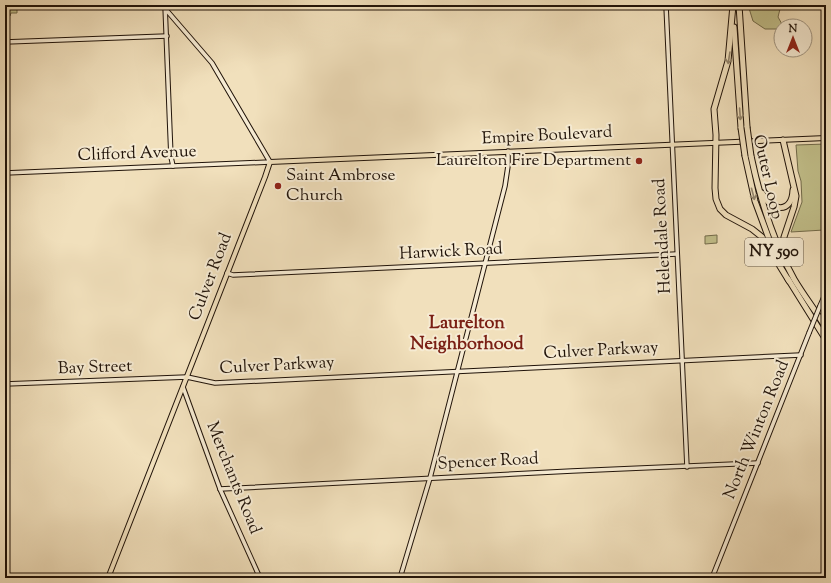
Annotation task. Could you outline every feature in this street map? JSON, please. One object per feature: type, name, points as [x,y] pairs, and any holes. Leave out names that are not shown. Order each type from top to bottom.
[{"type":"highway","name":"Outer Loop","points":[[733,5],[741,128],[751,187],[761,219],[774,251],[789,281],[826,340]]},
{"type":"highway","points":[[733,5],[729,59],[714,108],[716,143],[716,199],[719,208],[727,216],[752,229],[761,236],[789,281]]},
{"type":"highway","name":"Outer Loop","points":[[739,5],[747,128],[758,189],[768,222],[781,253],[797,283],[826,328]]},
{"type":"highway","points":[[783,140],[796,192],[796,200],[784,234],[783,243],[786,257],[797,283]]},
{"type":"highway","points":[[751,156],[763,195],[768,203],[774,207],[784,208],[791,202],[793,190],[791,175]]},
{"type":"main road","name":"Empire Boulevard","points":[[270,162],[826,138]]},
{"type":"main road","name":"Culver Road","points":[[108,578],[270,162]]},
{"type":"street","points":[[162,5],[166,7],[214,66],[270,162]]},
{"type":"street","name":"Helendale Road","points":[[666,5],[687,467]]},
{"type":"street","points":[[166,7],[171,157],[173,166]]},
{"type":"street","points":[[5,42],[167,36]]},
{"type":"street","points":[[400,578],[430,478],[485,263],[506,179],[508,151]]},
{"type":"street","name":"Clifford Avenue","points":[[5,173],[270,162]]},
{"type":"street","name":"Harwick Road","points":[[227,273],[233,275],[677,254]]},
{"type":"street","name":"North Winton Road","points":[[712,578],[826,292]]},
{"type":"street","name":"Culver Parkway","points":[[186,377],[215,382],[801,355]]},
{"type":"street","name":"Bay Street","points":[[5,384],[186,377]]},
{"type":"street","name":"Merchants Road","points":[[183,388],[220,489],[260,578]]},
{"type":"street","name":"Spencer Road","points":[[220,489],[758,463]]},
{"type":"shaded area","points":[[5,5],[17,5],[17,13],[11,13],[10,16],[5,16]]},
{"type":"shaded area","points":[[748,5],[781,5],[779,18],[773,18],[773,29],[765,29],[753,21]]},
{"type":"shaded area","points":[[826,144],[826,225],[824,230],[791,232],[802,202],[801,181],[798,171],[796,145]]},
{"type":"shaded area","points":[[717,235],[717,243],[705,244],[705,236]]},
{"type":"place","name":"Laurelton Fire Department","points":[[639,161]]},
{"type":"place","name":"Saint Ambrose Church","points":[[278,186]]},
{"type":"district","name":"Laurelton Neighborhood","points":[[467,334]]}]
